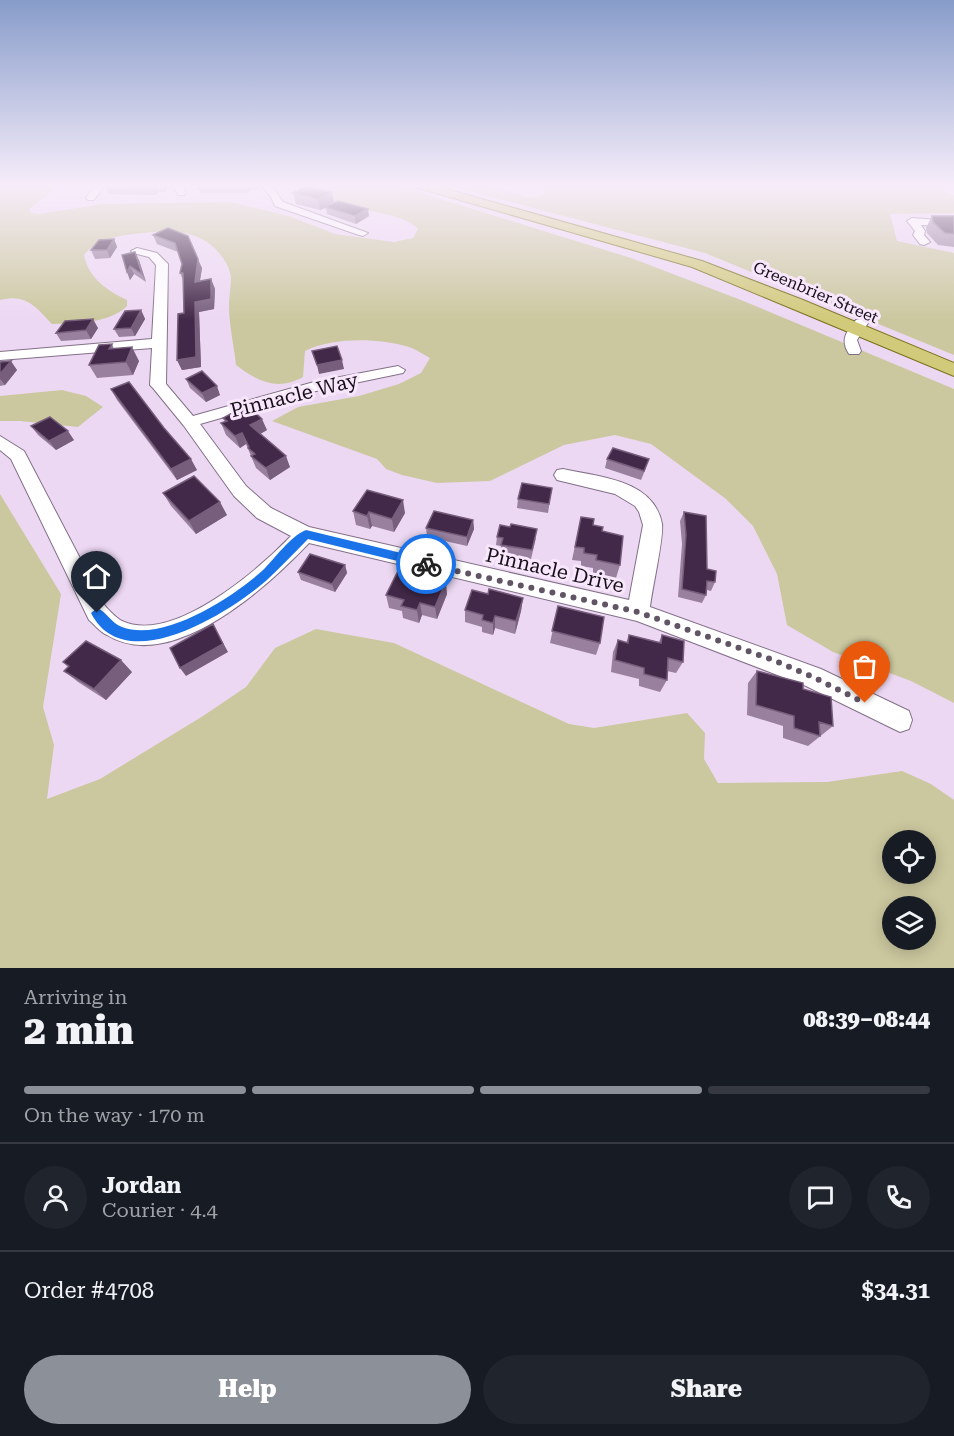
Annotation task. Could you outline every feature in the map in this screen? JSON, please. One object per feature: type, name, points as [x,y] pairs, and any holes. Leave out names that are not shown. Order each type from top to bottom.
[{"type":"main road","name":"Greenbrier Street","points":[[589,230],[652,247]]},
{"type":"main road","name":"Greenbrier Street","points":[[593,230],[652,247],[737,278],[954,362]]},
{"type":"main road","name":"Greenbrier Street","points":[[858,326],[954,370]]},
{"type":"street","points":[[355,230],[363,233]]},
{"type":"street","points":[[919,230],[918,235],[924,242]]},
{"type":"street","name":"Pinnacle Drive","points":[[137,251],[153,255],[162,264],[158,385],[190,422],[240,491],[264,513],[306,534],[638,612],[813,677],[900,720]]},
{"type":"street","points":[[854,351],[850,347],[850,335],[858,326]]},
{"type":"street","points":[[0,356],[87,351],[159,343]]},
{"type":"street","name":"Pinnacle Way","points":[[190,422],[314,387],[398,370]]},
{"type":"street","points":[[0,442],[18,455],[97,613],[107,626],[122,634],[144,636],[171,631],[197,620],[233,599],[264,575],[306,534]]},
{"type":"street","points":[[564,475],[620,488],[632,494],[648,510],[653,525],[638,612]]},
{"type":"shaded area","points":[[0,230],[325,230],[335,234],[394,242],[413,238],[417,230],[541,230],[631,258],[741,300],[954,389],[954,703],[911,681],[833,652],[787,625],[777,574],[753,526],[726,499],[651,444],[615,435],[564,445],[490,481],[437,483],[386,469],[377,459],[272,421],[298,407],[359,396],[399,384],[421,373],[430,358],[412,348],[397,344],[342,341],[305,351],[303,377],[294,381],[268,383],[252,376],[236,365],[229,313],[231,278],[228,268],[211,245],[194,236],[174,232],[135,234],[111,238],[89,249],[84,255],[94,277],[106,288],[127,300],[127,306],[102,319],[82,323],[52,324],[35,307],[24,300],[9,298],[0,300]]},
{"type":"shaded area","points":[[618,230],[894,230],[897,241],[954,253],[954,355],[705,253]]},
{"type":"shaded area","points":[[62,390],[86,396],[103,407],[78,427],[0,421],[0,396]]},
{"type":"shaded area","points":[[0,494],[61,594],[43,707],[54,745],[47,799],[100,779],[203,716],[246,687],[275,648],[316,629],[394,643],[569,724],[594,728],[687,713],[705,733],[704,759],[718,783],[827,782],[902,771],[931,784],[954,800],[954,968],[0,968]]},
{"type":"building","points":[[163,230],[173,230],[188,236],[198,259],[195,282],[211,279],[211,299],[195,302],[196,357],[177,360],[178,314],[184,313],[183,273],[180,273],[182,264],[175,243],[153,235]]},
{"type":"building","points":[[942,230],[954,230],[954,234]]},
{"type":"building","points":[[114,239],[107,250],[91,250],[99,240]]},
{"type":"building","points":[[135,252],[142,274],[130,266],[127,272],[122,255]]},
{"type":"building","points":[[141,310],[131,328],[114,329],[125,311]]},
{"type":"building","points":[[93,319],[86,330],[56,333],[65,321]]},
{"type":"building","points":[[112,344],[109,349],[132,347],[126,362],[89,365],[99,345]]},
{"type":"building","points":[[337,346],[342,360],[317,365],[312,351]]},
{"type":"building","points":[[11,361],[0,374],[0,362]]},
{"type":"building","points":[[202,371],[217,386],[202,393],[186,379]]},
{"type":"building","points":[[129,382],[191,459],[171,469],[111,389]]},
{"type":"building","points":[[247,405],[262,419],[250,425],[286,456],[266,468],[251,456],[255,454],[248,448],[242,433],[235,436],[221,423],[227,421],[223,418]]},
{"type":"building","points":[[50,417],[68,431],[49,441],[31,426]]},
{"type":"building","points":[[613,448],[649,459],[644,471],[607,459]]},
{"type":"building","points":[[194,476],[220,502],[189,521],[163,493]]},
{"type":"building","points":[[522,483],[552,488],[549,504],[518,499]]},
{"type":"building","points":[[367,490],[403,500],[392,519],[369,512],[367,516],[353,511]]},
{"type":"building","points":[[434,511],[473,520],[467,537],[426,528]]},
{"type":"building","points":[[684,512],[706,516],[707,569],[716,571],[715,582],[707,581],[706,595],[682,589],[686,535]]},
{"type":"building","points":[[581,517],[594,519],[593,525],[603,527],[602,531],[623,536],[620,565],[596,560],[597,555],[584,553],[584,548],[575,547]]},
{"type":"building","points":[[511,524],[537,529],[532,550],[501,545],[503,538],[497,537],[500,525],[510,527]]},
{"type":"building","points":[[310,554],[345,565],[332,584],[298,572]]},
{"type":"building","points":[[399,569],[446,581],[435,607],[420,603],[417,610],[401,606],[404,600],[386,595]]},
{"type":"building","points":[[489,589],[523,598],[516,621],[495,616],[493,623],[482,620],[483,615],[465,610],[472,590],[488,594]]},
{"type":"building","points":[[558,606],[604,617],[600,643],[552,631]]},
{"type":"building","points":[[213,624],[223,644],[180,668],[170,648]]},
{"type":"building","points":[[629,635],[661,643],[662,635],[684,641],[683,662],[668,658],[667,680],[644,674],[644,668],[615,660],[618,640],[628,643]]},
{"type":"building","points":[[86,641],[121,660],[94,689],[64,671],[69,666],[63,662]]},
{"type":"building","points":[[757,671],[803,683],[803,689],[831,697],[833,726],[819,722],[820,736],[794,728],[794,716],[756,705]]},
{"type":"way so far","points":[[426,564],[638,612],[700,636],[773,660],[865,703]]},
{"type":"route","points":[[97,613],[107,626],[122,634],[144,636],[171,631],[197,620],[233,599],[264,575],[306,534],[426,564]]}]
